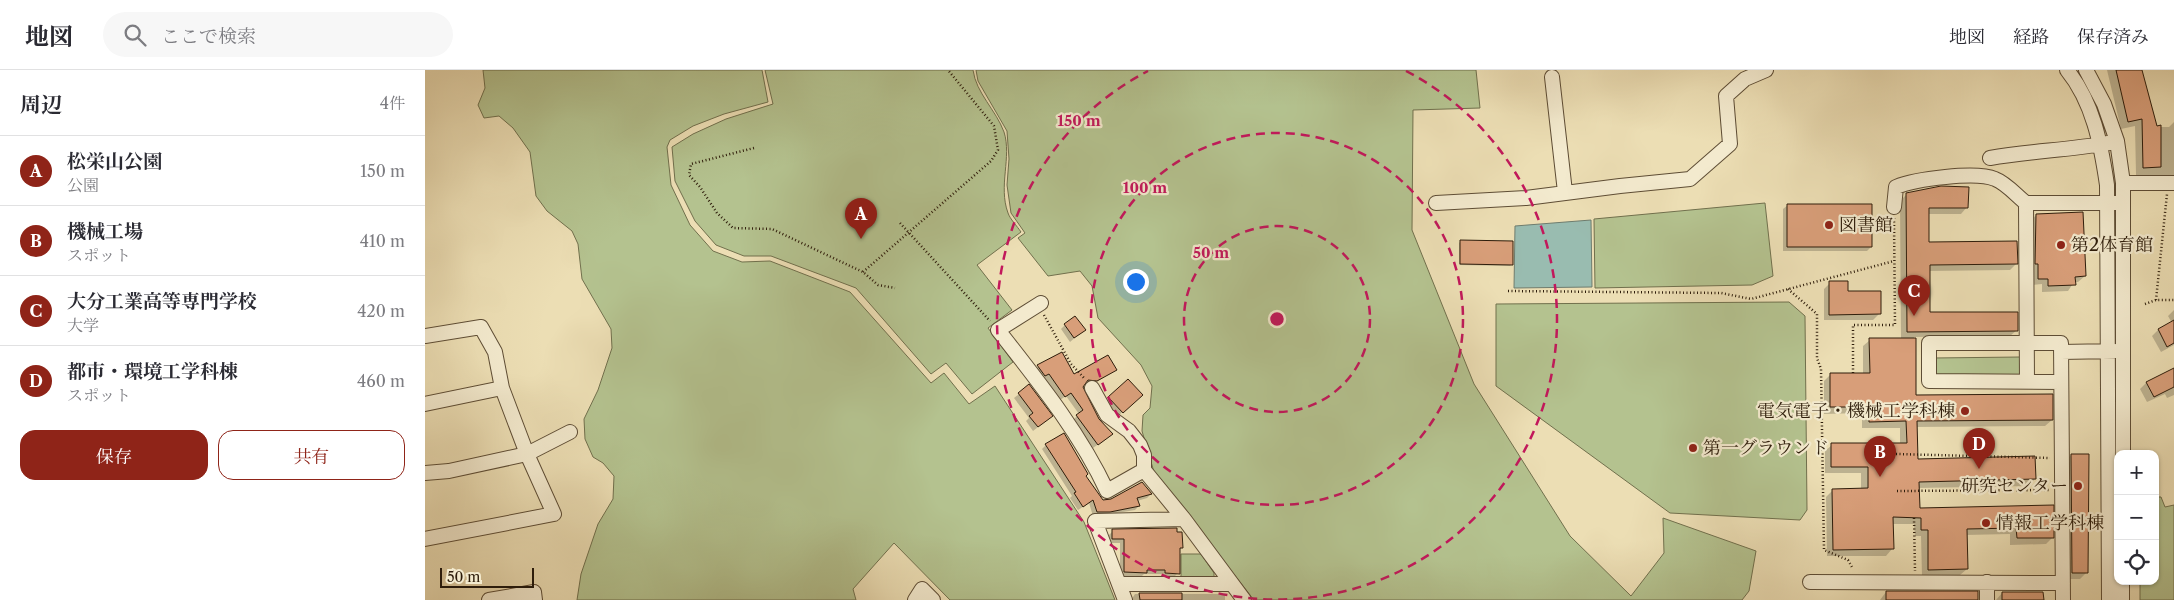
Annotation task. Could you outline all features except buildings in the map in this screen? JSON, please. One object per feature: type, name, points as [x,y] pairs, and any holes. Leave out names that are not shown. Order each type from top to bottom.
[{"type":"street","points":[[1436,203],[1526,198],[1565,192],[1690,180],[1730,144],[1726,96],[1745,79],[1766,70]]},
{"type":"street","points":[[2086,70],[2103,104],[2117,141],[2123,182],[2123,450]]},
{"type":"street","points":[[2072,71],[2088,106],[2101,144],[2107,185],[2109,600]]},
{"type":"street","points":[[1552,77],[1565,192]]},
{"type":"street","points":[[1990,158],[2117,141]]},
{"type":"street","points":[[1894,207],[1896,187],[1909,182],[1973,175],[1995,179],[2026,203],[2122,203]]},
{"type":"street","points":[[2123,182],[2171,183]]},
{"type":"street","points":[[2026,203],[2027,381]]},
{"type":"street","points":[[1040,304],[998,330],[1028,368],[1092,458],[1107,491],[1145,470]]},
{"type":"street","points":[[425,336],[481,327],[495,352],[502,388],[527,454],[554,514],[425,539]]},
{"type":"street","points":[[2061,382],[1929,381],[1929,343],[2061,343],[2063,600]]},
{"type":"street","points":[[2061,352],[2123,351]]},
{"type":"street","points":[[425,404],[502,388]]},
{"type":"street","points":[[1092,388],[1107,415],[1129,431],[1140,445],[1144,455],[1145,470],[1244,600]]},
{"type":"street","points":[[425,473],[449,471],[527,454],[570,432]]},
{"type":"street","points":[[1125,600],[1095,520],[1184,519]]},
{"type":"street","points":[[1810,582],[2063,583]]},
{"type":"street","points":[[1987,582],[1987,600]]},
{"type":"street","points":[[1120,584],[1232,584]]},
{"type":"street","points":[[2122,585],[2122,600]]},
{"type":"street","points":[[915,600],[922,589],[933,600]]},
{"type":"street","points":[[489,600],[534,592],[535,600]]},
{"type":"path","points":[[863,272],[991,161],[998,150],[994,126],[948,70]]},
{"type":"path","points":[[754,148],[691,164],[689,175],[700,187],[717,212],[733,228],[772,229],[863,272],[878,285],[895,288]]},
{"type":"path","points":[[2156,300],[2171,183]]},
{"type":"path","points":[[1853,373],[1853,325],[1895,325],[1894,207]]},
{"type":"path","points":[[899,223],[998,330]]},
{"type":"path","points":[[1507,291],[1721,293],[1751,299],[1894,261]]},
{"type":"path","points":[[1788,290],[1817,314],[1817,358],[1821,369],[1824,550],[1848,560],[1861,582]]},
{"type":"path","points":[[2145,304],[2156,300],[2174,300]]},
{"type":"path","points":[[1040,304],[1071,364],[1092,388]]},
{"type":"path","points":[[1896,454],[2063,459]]},
{"type":"path","points":[[1897,491],[2062,490]]},
{"type":"path","points":[[1914,518],[1915,583]]},
{"type":"green space","points":[[483,70],[762,70],[768,102],[724,114],[693,126],[670,140],[667,147],[671,185],[690,225],[713,251],[742,262],[770,261],[850,292],[931,383],[944,373],[969,404],[995,386],[1084,522],[1115,600],[950,600],[894,543],[853,589],[856,600],[577,600],[581,574],[598,524],[613,499],[614,476],[603,463],[593,457],[585,439],[584,419],[598,390],[612,348],[611,329],[582,279],[578,244],[572,231],[547,211],[536,196],[530,152],[513,128],[499,116],[484,118],[478,105],[485,88]]},
{"type":"green space","points":[[765,70],[973,70],[982,94],[1004,132],[1007,151],[1004,182],[1005,203],[1009,215],[1021,232],[977,265],[1012,310],[988,328],[1013,362],[972,394],[946,363],[931,374],[856,288],[771,256],[744,256],[716,245],[695,221],[675,181],[672,147],[693,134],[726,119],[773,104]]},
{"type":"green space","points":[[976,70],[1476,70],[1480,108],[1413,110],[1412,230],[1474,384],[1570,536],[1631,596],[1664,553],[1663,518],[1756,551],[1749,591],[1742,600],[1254,600],[1154,472],[1142,431],[1143,415],[1150,408],[1152,386],[1141,365],[1098,318],[1092,286],[1080,271],[1048,276],[1018,238],[1025,233],[1011,213],[1007,185],[1009,159],[1007,131],[978,81]]},
{"type":"green space","points":[[1765,203],[1773,276],[1752,285],[1595,288],[1594,219]]},
{"type":"green space","name":"第一グラウンド","points":[[1789,302],[1805,316],[1807,510],[1800,520],[1670,513],[1496,386],[1496,304]]},
{"type":"green space","points":[[2020,357],[2021,375],[1933,376],[1933,358]]},
{"type":"green space","points":[[2159,497],[2161,497],[2165,507],[2174,505],[2174,600],[2140,600],[2140,585],[2159,585]]},
{"type":"green space","points":[[1181,554],[1201,554],[1214,573],[1214,581],[1181,579]]},
{"type":"water","points":[[1591,220],[1592,287],[1514,288],[1515,226]]},
{"type":"place","name":"図書館","points":[[1829,225]]},
{"type":"place","name":"松栄山公園","points":[[861,239]]},
{"type":"place","name":"第2体育館","points":[[2061,245]]},
{"type":"place","name":"大分工業高等専門学校","points":[[1914,316]]},
{"type":"place","name":"電気電子・機械工学科棟","points":[[1965,411]]},
{"type":"place","name":"第一グラウンド","points":[[1693,448]]},
{"type":"place","name":"都市・環境工学科棟","points":[[1979,469]]},
{"type":"place","name":"機械工場","points":[[1880,477]]},
{"type":"place","name":"研究センター","points":[[2078,486]]},
{"type":"place","name":"情報工学科棟","points":[[1986,523]]}]
